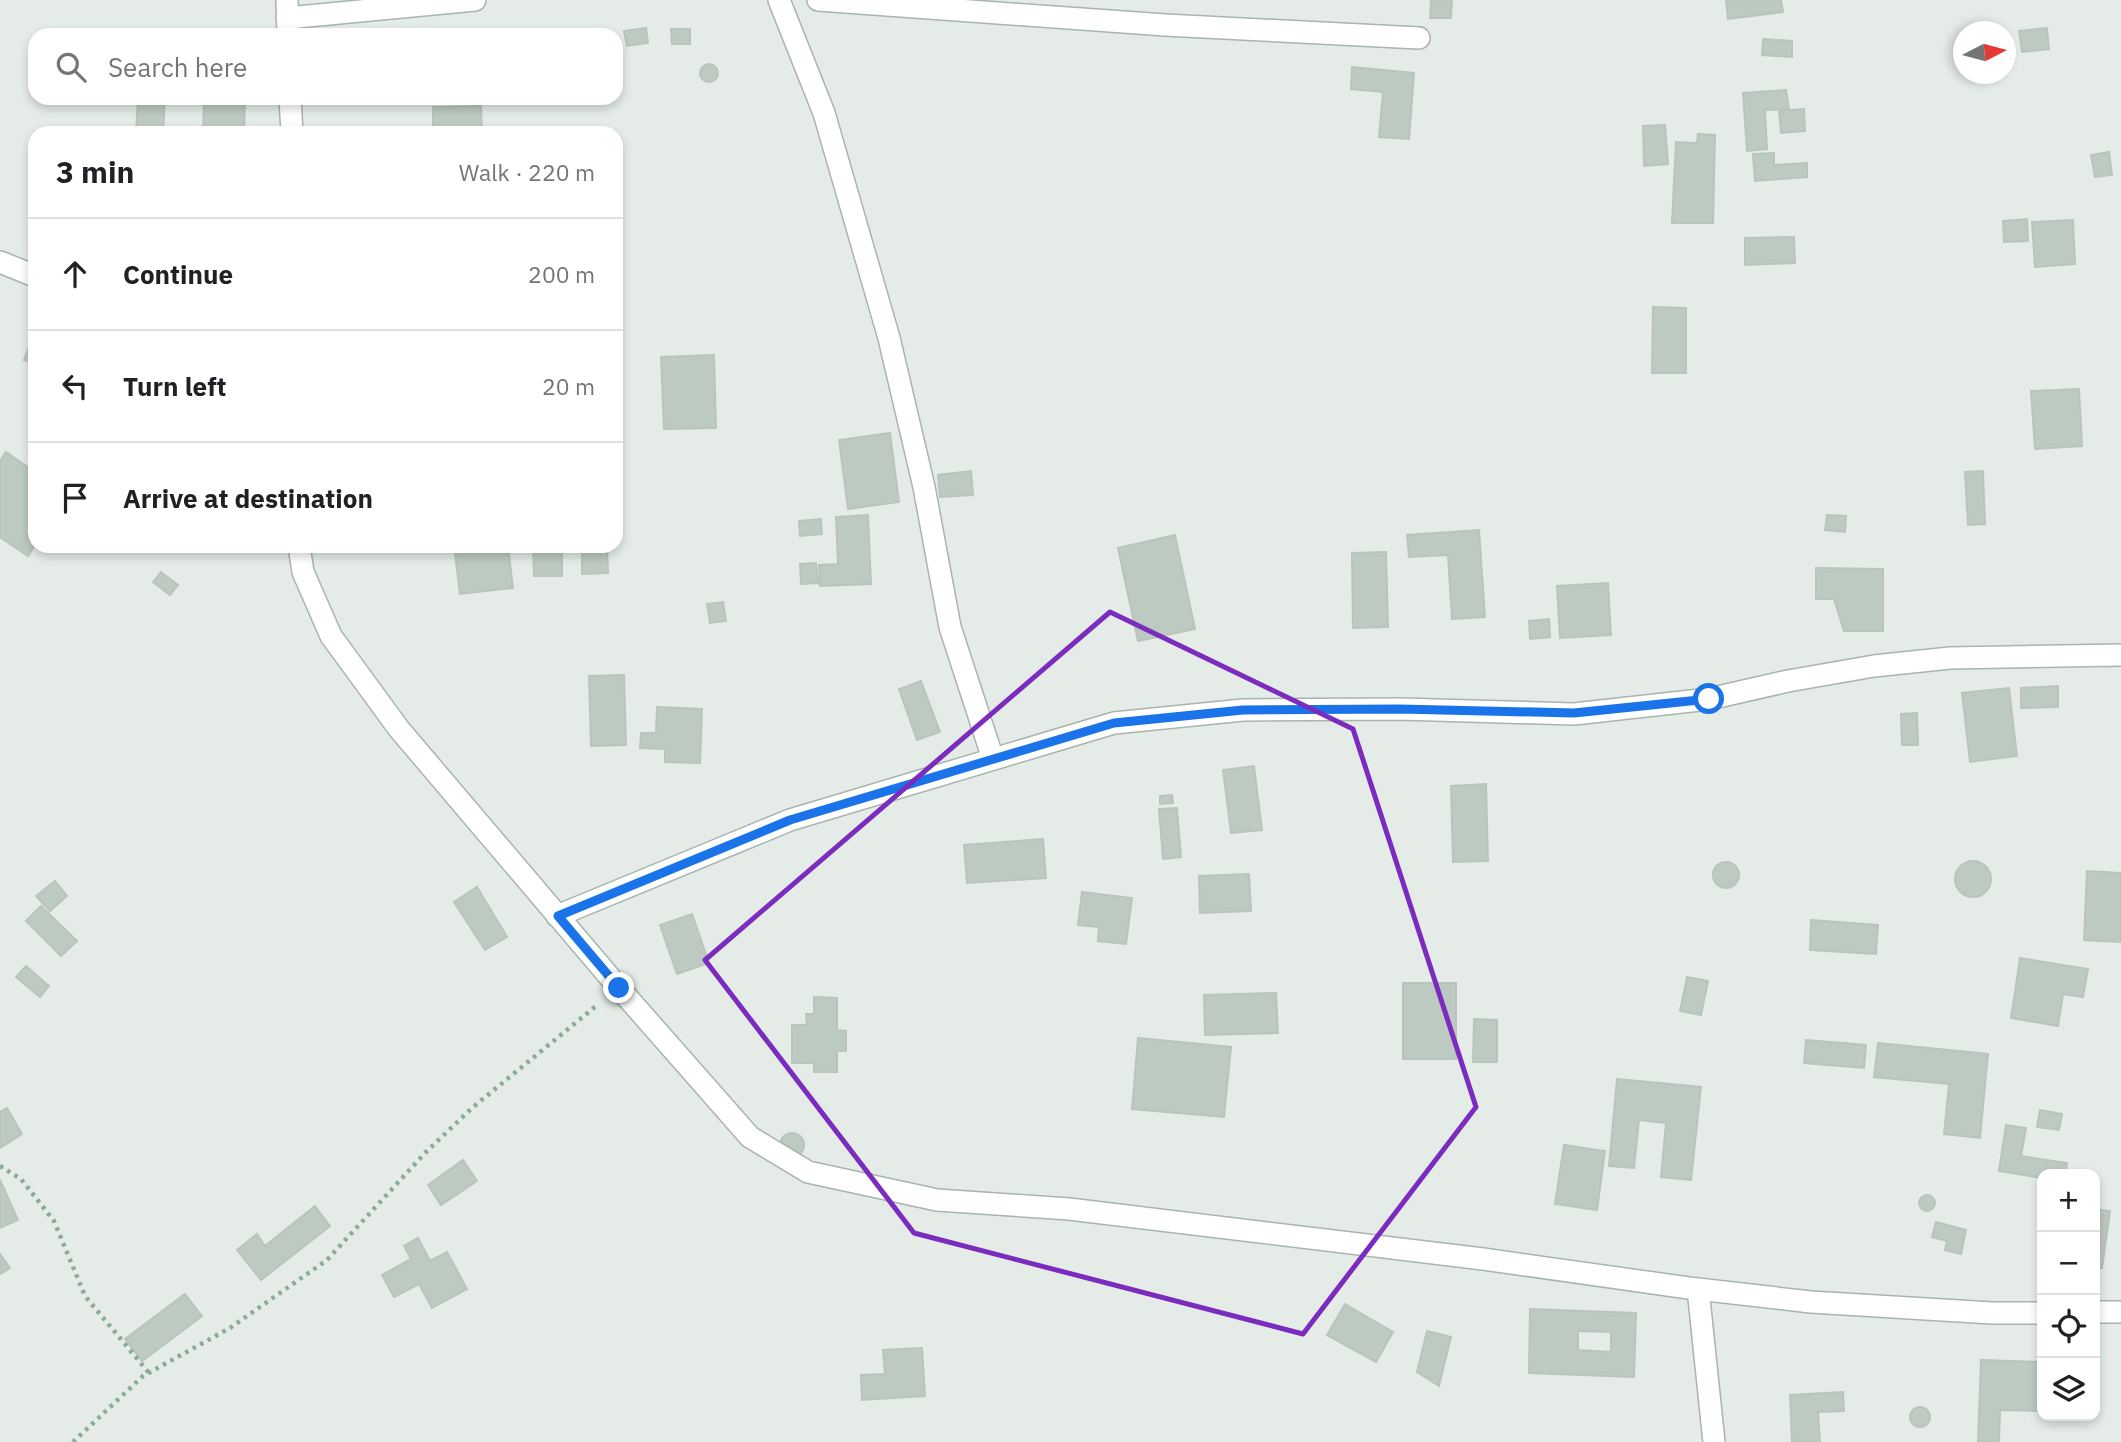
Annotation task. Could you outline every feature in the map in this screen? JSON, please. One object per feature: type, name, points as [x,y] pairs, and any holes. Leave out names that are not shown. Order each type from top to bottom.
[{"type":"street","points":[[287,18],[475,0]]},
{"type":"street","points":[[779,0],[824,113],[889,338],[924,487],[950,627],[993,759]]},
{"type":"street","points":[[818,0],[1419,38]]},
{"type":"street","points":[[290,105],[292,126]]},
{"type":"street","points":[[0,262],[28,273]]},
{"type":"street","points":[[300,553],[303,572],[331,636],[399,729],[619,988],[750,1137],[808,1172],[937,1200],[1069,1209],[1811,1302],[1992,1313],[2037,1313]]},
{"type":"street","points":[[558,916],[790,820],[1114,723],[1243,710],[1400,709],[1574,713],[1709,699],[1788,681],[1874,666],[1950,658],[2121,655]]},
{"type":"street","points":[[1698,1289],[1714,1442]]},
{"type":"street","points":[[2100,1312],[2121,1312]]},
{"type":"path","points":[[73,1442],[143,1376],[230,1328],[327,1260],[425,1153],[472,1108],[619,988]]},
{"type":"path","points":[[0,1166],[20,1179],[54,1220],[85,1296],[149,1373]]},
{"type":"highlighted area","points":[[1110,612],[1353,729],[1476,1107],[1303,1334],[914,1233],[705,960]]},
{"type":"building","points":[[1431,0],[1452,0],[1451,18],[1430,18]]},
{"type":"building","points":[[1726,0],[1781,0],[1783,12],[1728,19]]},
{"type":"building","points":[[646,28],[648,43],[627,46],[624,31]]},
{"type":"building","points":[[2047,28],[2049,49],[2022,52],[2019,31]]},
{"type":"building","points":[[671,29],[690,29],[690,44],[672,44]]},
{"type":"building","points":[[1763,39],[1792,41],[1792,57],[1762,55]]},
{"type":"building","points":[[705,64],[713,64],[718,73],[716,80],[705,82],[700,77],[700,69]]},
{"type":"building","points":[[1352,67],[1414,73],[1409,139],[1379,137],[1383,92],[1351,89]]},
{"type":"building","points":[[1786,90],[1789,109],[1765,110],[1767,149],[1747,151],[1743,93]]},
{"type":"building","points":[[138,105],[165,105],[163,126],[136,126]]},
{"type":"building","points":[[204,105],[245,105],[244,126],[203,126]]},
{"type":"building","points":[[481,106],[482,126],[433,126],[433,107]]},
{"type":"building","points":[[1804,109],[1805,131],[1781,133],[1779,111]]},
{"type":"building","points":[[1665,125],[1668,164],[1644,166],[1643,126]]},
{"type":"building","points":[[1698,134],[1715,135],[1713,223],[1672,223],[1676,142],[1697,143]]},
{"type":"building","points":[[2109,152],[2112,175],[2095,177],[2091,155]]},
{"type":"building","points":[[1774,153],[1774,165],[1807,163],[1807,177],[1755,181],[1753,154]]},
{"type":"building","points":[[2027,219],[2028,241],[2004,242],[2003,221]]},
{"type":"building","points":[[2073,220],[2075,264],[2035,267],[2032,222]]},
{"type":"building","points":[[1794,237],[1795,263],[1745,265],[1745,238]]},
{"type":"building","points":[[1653,307],[1686,308],[1686,373],[1652,373]]},
{"type":"building","points":[[714,355],[716,428],[664,429],[661,357]]},
{"type":"building","points":[[2079,389],[2082,446],[2035,449],[2031,391]]},
{"type":"building","points":[[890,433],[899,502],[848,509],[839,440]]},
{"type":"building","points":[[6,452],[28,467],[28,556],[0,537],[0,461]]},
{"type":"building","points":[[971,471],[973,495],[940,497],[938,475]]},
{"type":"building","points":[[1983,471],[1985,524],[1968,525],[1965,472]]},
{"type":"building","points":[[868,515],[871,584],[820,586],[819,565],[838,564],[836,517]]},
{"type":"building","points":[[1827,515],[1846,516],[1845,532],[1825,530]]},
{"type":"building","points":[[821,519],[822,534],[800,536],[799,521]]},
{"type":"building","points":[[1479,530],[1485,617],[1452,619],[1448,555],[1409,557],[1407,535]]},
{"type":"building","points":[[1175,535],[1195,629],[1138,641],[1118,548]]},
{"type":"building","points":[[1386,552],[1388,627],[1353,628],[1352,553]]},
{"type":"building","points":[[455,553],[509,553],[513,588],[460,594]]},
{"type":"building","points":[[533,553],[562,553],[562,576],[534,576]]},
{"type":"building","points":[[582,553],[607,553],[608,573],[582,574]]},
{"type":"building","points":[[816,563],[818,583],[801,584],[800,564]]},
{"type":"building","points":[[1816,568],[1883,569],[1883,631],[1844,631],[1834,599],[1816,599]]},
{"type":"building","points":[[161,572],[178,585],[170,595],[153,582]]},
{"type":"building","points":[[1608,583],[1611,635],[1560,638],[1557,586]]},
{"type":"building","points":[[723,602],[726,621],[710,623],[707,604]]},
{"type":"building","points":[[1549,619],[1550,637],[1530,639],[1529,621]]},
{"type":"building","points":[[624,675],[626,745],[591,746],[589,676]]},
{"type":"building","points":[[921,681],[940,732],[917,740],[899,689]]},
{"type":"building","points":[[2058,686],[2058,707],[2021,708],[2021,688]]},
{"type":"building","points":[[2009,688],[2017,756],[1970,762],[1962,693]]},
{"type":"building","points":[[657,707],[702,709],[700,763],[665,762],[665,749],[640,748],[641,733],[656,733]]},
{"type":"building","points":[[1917,713],[1918,745],[1902,745],[1901,714]]},
{"type":"building","points":[[1254,766],[1262,830],[1231,833],[1223,770]]},
{"type":"building","points":[[1486,784],[1488,861],[1453,862],[1451,786]]},
{"type":"building","points":[[1172,795],[1173,803],[1160,804],[1160,796]]},
{"type":"building","points":[[1177,808],[1181,857],[1163,859],[1159,809]]},
{"type":"building","points":[[1043,839],[1046,878],[967,883],[964,845]]},
{"type":"building","points":[[1973,861],[1985,867],[1991,879],[1985,891],[1973,897],[1961,891],[1955,879],[1961,867]]},
{"type":"building","points":[[1726,862],[1735,866],[1739,875],[1735,884],[1726,888],[1717,884],[1713,875],[1717,866]]},
{"type":"building","points":[[2087,871],[2121,873],[2121,942],[2084,940]]},
{"type":"building","points":[[1249,874],[1251,911],[1200,913],[1199,876]]},
{"type":"building","points":[[55,881],[67,896],[50,911],[36,896]]},
{"type":"building","points":[[477,887],[507,937],[485,950],[454,902]]},
{"type":"building","points":[[1082,892],[1132,898],[1126,944],[1098,941],[1099,927],[1078,925]]},
{"type":"building","points":[[41,906],[77,941],[61,956],[26,921]]},
{"type":"building","points":[[692,914],[709,963],[677,974],[660,925]]},
{"type":"building","points":[[1811,920],[1878,925],[1876,954],[1810,950]]},
{"type":"building","points":[[2020,958],[2088,969],[2083,997],[2063,994],[2058,1026],[2011,1018]]},
{"type":"building","points":[[26,966],[49,986],[40,997],[16,977]]},
{"type":"building","points":[[1687,977],[1708,981],[1701,1015],[1680,1011]]},
{"type":"building","points":[[1403,983],[1456,983],[1456,1059],[1403,1059]]},
{"type":"building","points":[[1276,993],[1278,1033],[1205,1035],[1204,995]]},
{"type":"building","points":[[814,997],[837,998],[837,1030],[846,1031],[846,1051],[837,1051],[837,1072],[814,1072],[814,1063],[792,1063],[792,1025],[807,1025],[806,1014],[814,1014]]},
{"type":"building","points":[[1474,1019],[1497,1020],[1497,1062],[1473,1062]]},
{"type":"building","points":[[1138,1038],[1231,1047],[1224,1117],[1132,1109]]},
{"type":"building","points":[[1806,1040],[1866,1045],[1864,1068],[1804,1063]]},
{"type":"building","points":[[1878,1043],[1988,1054],[1980,1138],[1944,1134],[1949,1084],[1874,1077]]},
{"type":"building","points":[[1617,1079],[1701,1087],[1691,1180],[1661,1177],[1666,1123],[1639,1120],[1634,1168],[1609,1166]]},
{"type":"building","points":[[7,1108],[22,1134],[0,1148],[0,1112]]},
{"type":"building","points":[[2040,1110],[2062,1114],[2059,1130],[2037,1127]]},
{"type":"building","points":[[2006,1125],[2026,1128],[2021,1156],[2067,1163],[2066,1169],[2037,1169],[2037,1177],[1999,1171]]},
{"type":"building","points":[[792,1133],[800,1137],[804,1145],[800,1153],[792,1157],[784,1153],[780,1145],[784,1137]]},
{"type":"building","points":[[1564,1145],[1605,1151],[1597,1210],[1555,1204]]},
{"type":"building","points":[[463,1160],[477,1181],[441,1205],[428,1185]]},
{"type":"building","points":[[0,1180],[18,1220],[0,1228]]},
{"type":"building","points":[[1924,1195],[1930,1195],[1935,1203],[1933,1209],[1924,1211],[1919,1206],[1919,1200]]},
{"type":"building","points":[[315,1206],[330,1226],[261,1280],[237,1250],[257,1234],[265,1246]]},
{"type":"building","points":[[2100,1210],[2110,1211],[2100,1268]]},
{"type":"building","points":[[1936,1222],[1966,1230],[1961,1254],[1945,1250],[1947,1241],[1932,1237]]},
{"type":"building","points":[[418,1238],[430,1261],[447,1252],[467,1289],[432,1308],[419,1284],[394,1297],[382,1275],[411,1259],[404,1246]]},
{"type":"building","points":[[0,1254],[10,1268],[0,1274]]},
{"type":"building","points":[[185,1294],[202,1316],[142,1361],[125,1339]]},
{"type":"building","points":[[1345,1304],[1393,1332],[1376,1362],[1327,1335]]},
{"type":"building","points":[[1530,1309],[1636,1313],[1634,1377],[1529,1373]],"holes":[[[1578,1331],[1611,1332],[1611,1352],[1578,1350]]]},
{"type":"building","points":[[1427,1331],[1451,1337],[1439,1386],[1417,1372]]},
{"type":"building","points":[[922,1348],[925,1396],[862,1400],[861,1375],[885,1374],[883,1350]]},
{"type":"building","points":[[1981,1360],[2037,1362],[2037,1411],[2000,1410],[1999,1442],[1978,1442]]},
{"type":"building","points":[[1843,1392],[1844,1411],[1818,1412],[1820,1442],[1792,1442],[1790,1395]]},
{"type":"building","points":[[1920,1407],[1927,1410],[1930,1417],[1927,1424],[1920,1427],[1913,1424],[1910,1417],[1913,1410]]},
{"type":"route","points":[[619,988],[558,916],[790,820],[1114,723],[1243,710],[1400,709],[1574,713],[1709,699]]}]
